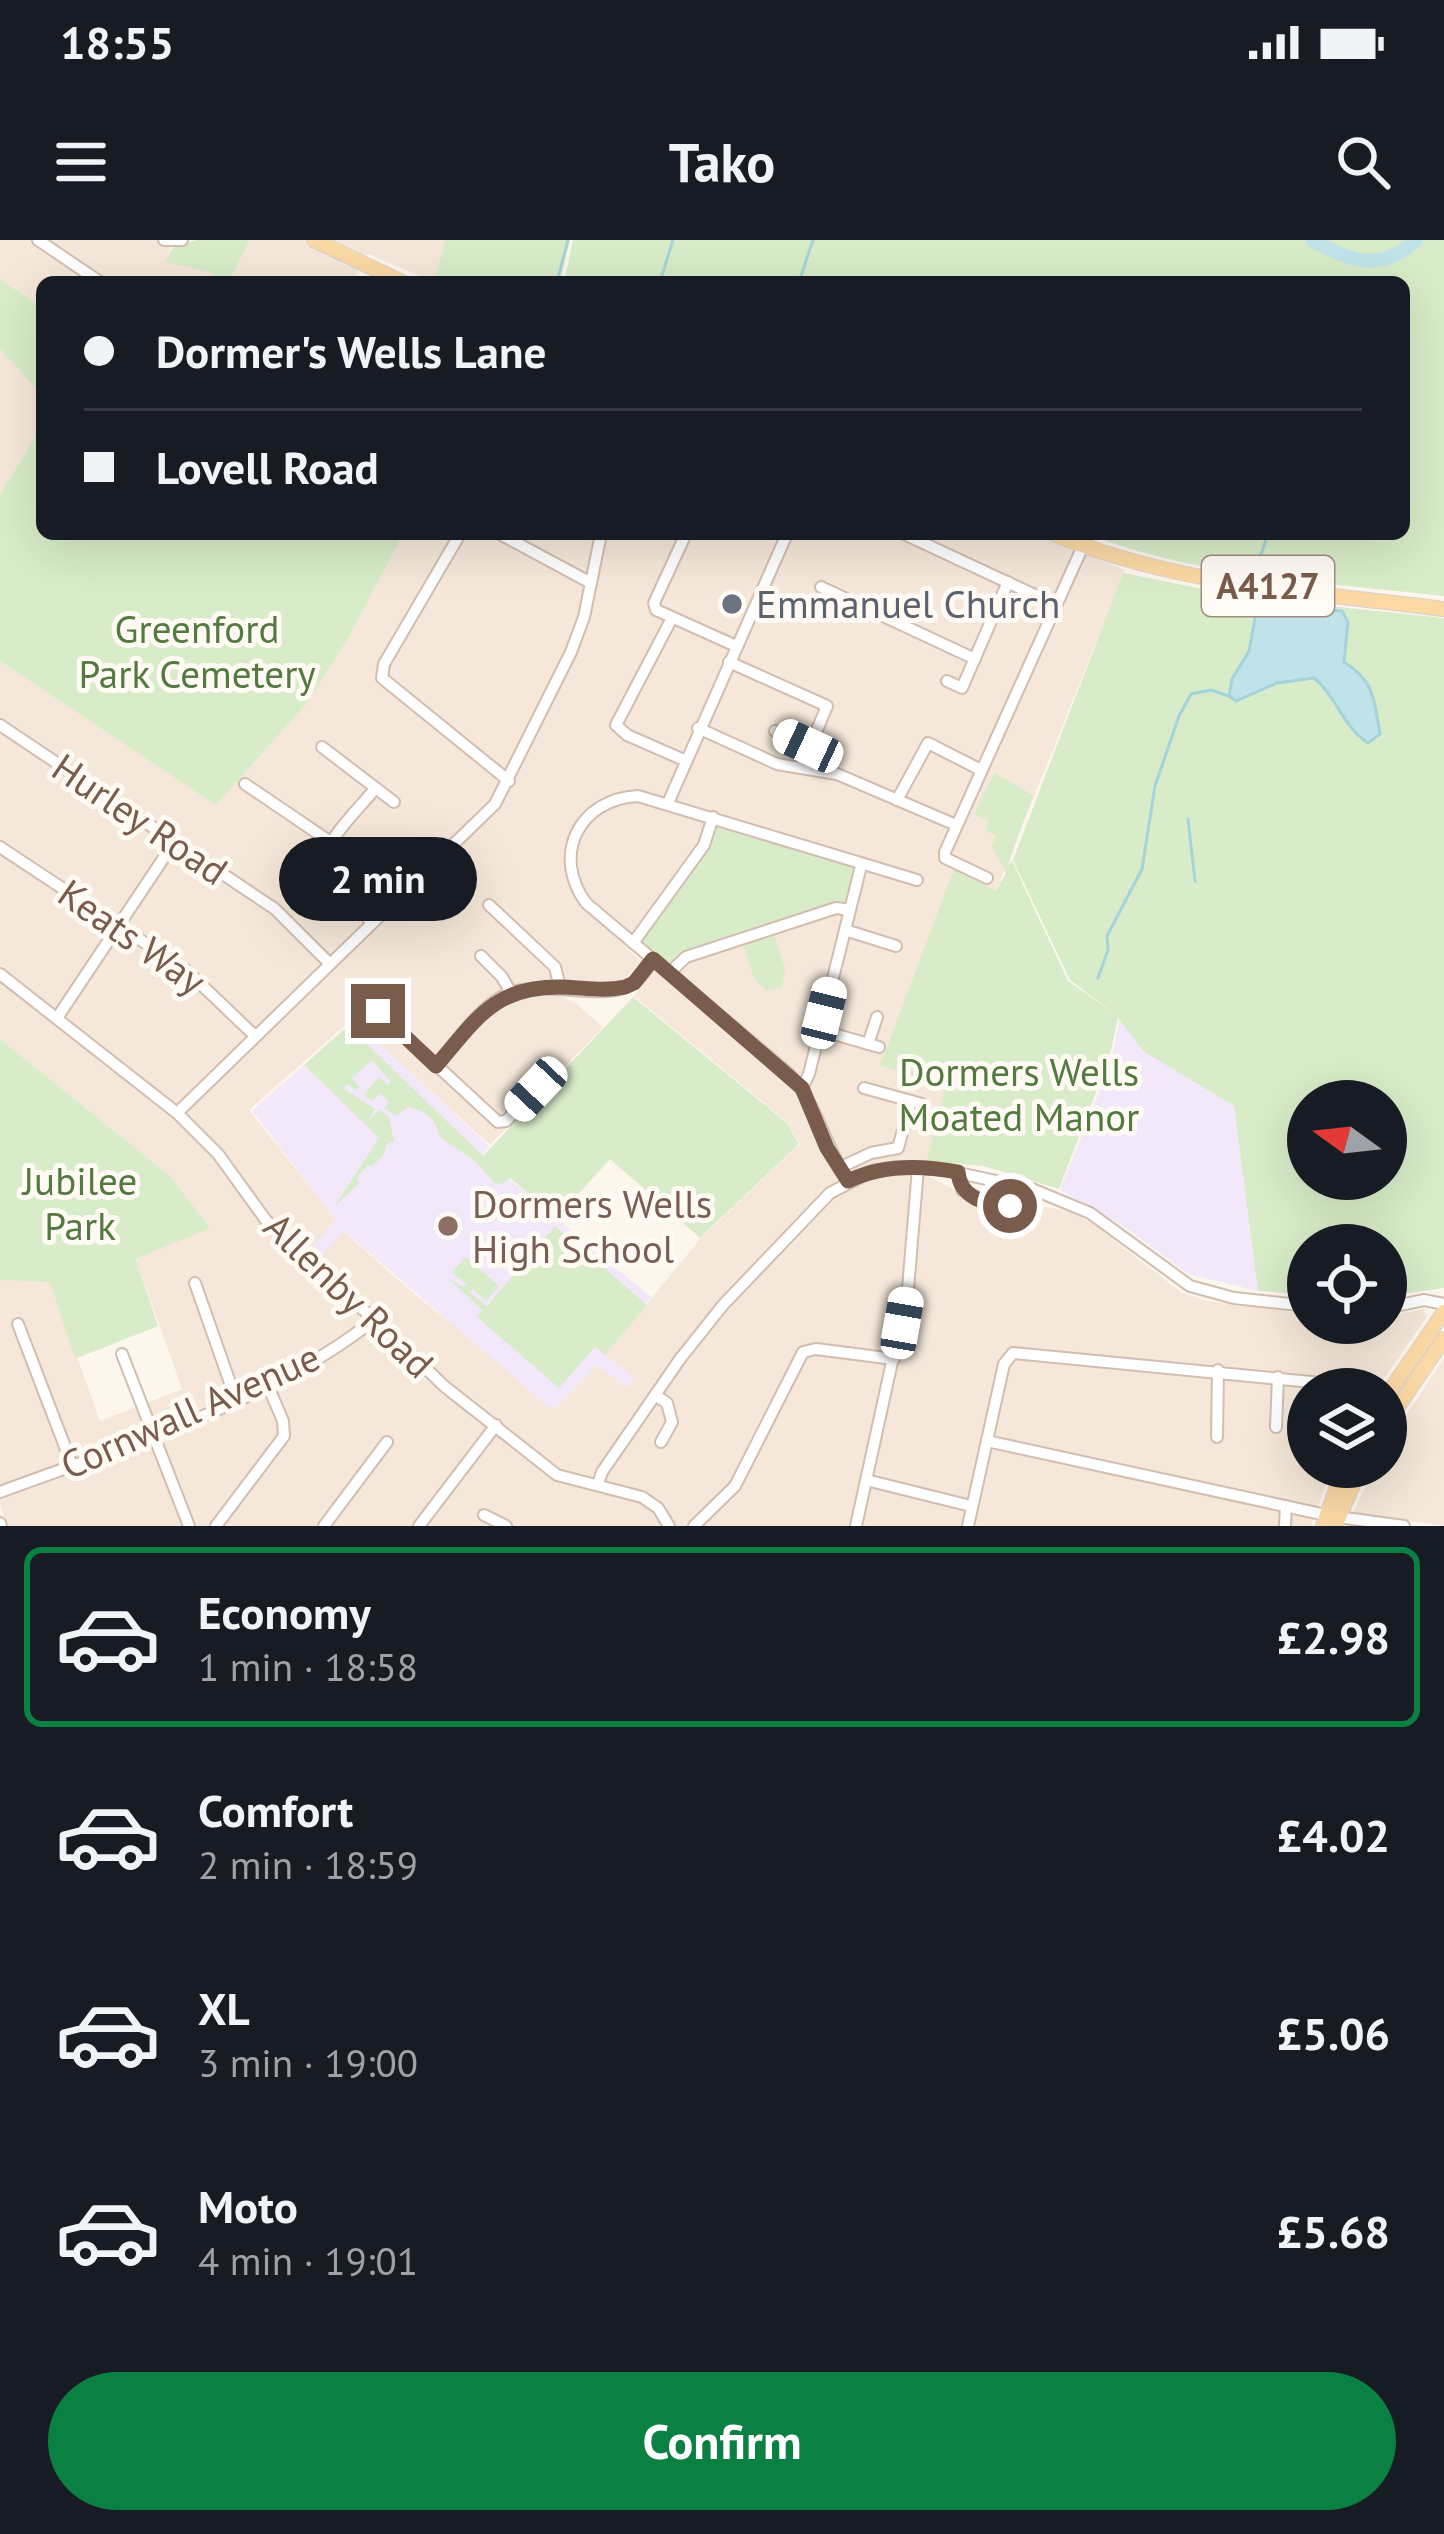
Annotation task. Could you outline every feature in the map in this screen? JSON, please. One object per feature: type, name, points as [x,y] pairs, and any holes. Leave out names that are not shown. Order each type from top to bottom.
[{"type":"main road","points":[[314,240],[389,276]]},
{"type":"main road","name":"A4127","points":[[1068,540],[1133,563],[1208,578],[1444,609]]},
{"type":"main road","points":[[1403,1368],[1444,1308]]},
{"type":"main road","points":[[1407,1393],[1444,1339]]},
{"type":"main road","points":[[1331,1521],[1339,1488]]},
{"type":"main road","points":[[1331,1521],[1349,1488]]},
{"type":"street","points":[[38,240],[91,276]]},
{"type":"street","points":[[164,240],[182,240]]},
{"type":"street","points":[[456,540],[384,664],[382,678],[509,781]]},
{"type":"street","points":[[511,540],[591,583]]},
{"type":"street","points":[[177,1113],[478,822],[509,781],[571,652],[584,617],[600,540]]},
{"type":"street","points":[[683,540],[654,603],[656,610],[736,646]]},
{"type":"street","points":[[668,803],[784,540]]},
{"type":"street","points":[[917,540],[1056,605]]},
{"type":"street","points":[[987,878],[946,858],[956,825],[1083,546]]},
{"type":"street","points":[[946,681],[962,688],[1008,582]]},
{"type":"street","points":[[821,586],[975,658]]},
{"type":"street","points":[[672,618],[616,725],[627,735],[684,760]]},
{"type":"street","points":[[729,662],[826,706],[801,768]]},
{"type":"street","name":"Hurley Road","points":[[0,725],[275,909],[331,964]]},
{"type":"street","points":[[698,728],[777,764],[837,773],[956,825]]},
{"type":"street","points":[[775,731],[808,746]]},
{"type":"street","points":[[897,800],[928,742],[981,770]]},
{"type":"street","points":[[322,747],[394,802]]},
{"type":"street","points":[[245,784],[329,841]]},
{"type":"street","points":[[372,923],[331,874],[325,858],[329,841],[376,788]]},
{"type":"street","points":[[848,1181],[802,1088],[592,909],[577,890],[570,863],[572,842],[585,818],[607,802],[638,796],[917,880]]},
{"type":"street","points":[[633,944],[704,844],[713,817]]},
{"type":"street","points":[[57,1018],[175,842]]},
{"type":"street","name":"Keats Way","points":[[0,847],[201,982],[255,1036]]},
{"type":"street","points":[[802,1088],[861,866]]},
{"type":"street","points":[[489,905],[555,967],[560,987]]},
{"type":"street","points":[[669,973],[697,954],[836,908],[850,910]]},
{"type":"street","points":[[845,930],[896,946]]},
{"type":"street","points":[[481,956],[511,993]]},
{"type":"street","points":[[436,1066],[488,1007],[511,993],[625,987],[653,959]]},
{"type":"street","name":"Allenby Road","points":[[0,974],[177,1113],[218,1154],[306,1265],[375,1319],[434,1378],[556,1475],[647,1499],[669,1526]]},
{"type":"street","points":[[378,1011],[498,1122],[506,1121],[536,1089]]},
{"type":"street","points":[[820,1030],[874,1046],[877,1017]]},
{"type":"street","points":[[864,1088],[917,1102],[898,1148],[896,1167]]},
{"type":"street","points":[[839,1168],[866,1155],[898,1148]]},
{"type":"street","points":[[598,1484],[655,1395],[723,1305],[830,1193],[872,1171],[896,1167],[958,1172],[1032,1189],[1090,1214],[1167,1272],[1200,1290],[1287,1304]]},
{"type":"street","points":[[856,1526],[908,1289],[918,1168]]},
{"type":"street","points":[[958,1172],[962,1190],[991,1204],[1023,1204],[1032,1189]]},
{"type":"street","points":[[195,1283],[236,1400]]},
{"type":"street","points":[[1407,1304],[1424,1300],[1444,1308]]},
{"type":"street","name":"Cornwall Avenue","points":[[0,1492],[268,1386],[318,1359],[375,1319]]},
{"type":"street","points":[[18,1324],[72,1465]]},
{"type":"street","points":[[694,1526],[735,1486],[803,1352],[817,1349],[894,1359]]},
{"type":"street","points":[[968,1526],[1004,1364],[1010,1355],[1021,1352],[1287,1377]]},
{"type":"street","points":[[122,1354],[189,1526]]},
{"type":"street","points":[[1217,1437],[1218,1370]]},
{"type":"street","points":[[1276,1427],[1278,1376]]},
{"type":"street","points":[[215,1526],[282,1440],[284,1425],[268,1386]]},
{"type":"street","points":[[655,1395],[667,1403],[672,1422],[661,1442]]},
{"type":"street","points":[[419,1526],[496,1424]]},
{"type":"street","points":[[987,1441],[1286,1506],[1331,1521],[1404,1526]]},
{"type":"street","points":[[324,1526],[387,1442]]},
{"type":"street","points":[[866,1480],[971,1506]]},
{"type":"street","points":[[1285,1526],[1286,1506]]},
{"type":"street","points":[[484,1515],[506,1526]]},
{"type":"shaded area","points":[[0,240],[173,240],[166,262],[213,273],[36,276],[36,304],[0,279]]},
{"type":"shaded area","points":[[250,240],[445,240],[436,276],[420,276],[368,254],[355,276],[232,276]]},
{"type":"shaded area","points":[[0,349],[36,388],[36,436],[0,494]]},
{"type":"shaded area","points":[[400,540],[1051,540],[1125,570],[996,891],[954,870],[881,1066],[945,1085],[926,1175],[993,1209],[1046,1207],[1072,1212],[1181,1292],[1207,1301],[1287,1311],[1287,1344],[1407,1344],[1407,1313],[1424,1309],[1426,1318],[1391,1368],[1287,1368],[1287,1488],[1325,1488],[1311,1526],[8,1526],[0,1504],[0,1280],[50,1281],[100,1421],[182,1389],[136,1259],[209,1228],[170,1176],[0,1039],[0,661],[216,804],[307,703],[349,637]],"holes":[[[716,816],[866,861],[851,905],[653,970],[634,996],[787,1122],[800,1144],[700,1239],[605,1355],[634,1378],[628,1387],[596,1365],[558,1406],[420,1299],[343,1231],[313,1265],[304,1257],[337,1221],[249,1110],[352,1019],[490,1145],[603,1027],[574,1002],[522,982],[625,979],[641,961],[625,947]]]},
{"type":"shaded area","points":[[1120,1019],[1143,1051],[1234,1106],[1258,1291],[1188,1274],[1122,1225],[1060,1190],[1111,1063]]},
{"type":"shaded area","name":"Dormers Wells High School","points":[[355,1020],[489,1146],[482,1156],[651,1297],[605,1355],[635,1378],[627,1388],[596,1365],[558,1406],[550,1408],[344,1231],[312,1266],[304,1257],[336,1220],[252,1111]]},
{"type":"shaded area","points":[[1444,1358],[1444,1526],[1353,1513],[1364,1488],[1407,1488],[1407,1414]]},
{"type":"green space","points":[[196,240],[250,240],[232,276],[212,276],[165,262],[173,247]]},
{"type":"green space","points":[[445,240],[570,240],[561,276],[436,276]]},
{"type":"green space","points":[[573,240],[1444,240],[1444,596],[1218,569],[1105,540],[1410,540],[1410,276],[565,276]]},
{"type":"green space","points":[[0,279],[36,304],[36,388],[0,349]]},
{"type":"green space","name":"Greenford Park Cemetery","points":[[36,436],[36,540],[400,540],[349,637],[307,703],[216,805],[0,661],[0,494]]},
{"type":"green space","name":"Dormers Wells Moated Manor","points":[[1123,573],[1243,597],[1444,618],[1444,1288],[1407,1293],[1407,1224],[1287,1224],[1287,1293],[1258,1291],[1234,1106],[1143,1051],[1118,1018],[1109,1058],[1059,1189],[984,1166],[927,1161],[945,1085],[880,1066],[954,869],[996,891],[1006,873],[992,847],[996,835],[985,830],[989,821],[974,814],[994,773],[1033,795],[1008,865],[1012,861],[1068,981],[1116,1015],[1070,980],[1013,860]]},
{"type":"green space","points":[[714,823],[857,868],[848,901],[680,955],[668,964],[641,941]]},
{"type":"green space","points":[[774,934],[785,969],[782,987],[766,991],[754,978],[743,944]]},
{"type":"green space","points":[[633,997],[787,1123],[799,1144],[700,1238],[610,1159],[557,1218],[510,1178],[494,1183],[476,1162],[440,1137],[425,1113],[408,1107],[396,1116],[384,1108],[389,1102],[380,1093],[372,1101],[364,1094],[379,1077],[388,1085],[391,1082],[372,1060],[352,1078],[360,1087],[356,1090],[347,1084],[343,1088],[375,1109],[368,1122],[379,1110],[389,1117],[394,1141],[334,1207],[379,1138],[304,1065],[348,1026],[483,1156]]},
{"type":"green space","name":"Jubilee Park","points":[[0,1039],[170,1176],[210,1228],[136,1259],[158,1326],[75,1359],[50,1282],[0,1280]]},
{"type":"green space","points":[[555,1226],[647,1305],[605,1355],[595,1347],[559,1388],[477,1317],[482,1310],[447,1277],[464,1288],[466,1284],[452,1272],[466,1257],[499,1286],[486,1301],[473,1289],[469,1292],[487,1306]]},
{"type":"water","points":[[1268,607],[1342,611],[1348,622],[1344,662],[1367,684],[1380,734],[1368,743],[1359,736],[1314,678],[1277,683],[1236,701],[1229,696],[1232,679],[1249,651],[1256,613]]},
{"type":"waterway","points":[[559,276],[568,240]]},
{"type":"waterway","points":[[662,276],[673,240]]},
{"type":"waterway","points":[[801,276],[813,240]]},
{"type":"waterway","points":[[1312,240],[1365,261],[1390,257],[1416,240]]},
{"type":"waterway","points":[[1259,560],[1266,540]]},
{"type":"waterway","points":[[1098,978],[1108,950],[1107,936],[1142,869],[1155,786],[1179,716],[1191,694],[1211,690],[1229,696]]},
{"type":"waterway","points":[[1188,819],[1195,881]]},
{"type":"place","name":"Emmanuel Church","points":[[732,604]]},
{"type":"place","name":"Dormers Wells High School","points":[[448,1226]]},
{"type":"route","points":[[378,1011],[436,1066],[488,1007],[505,995],[535,988],[625,987],[653,959],[802,1088],[827,1148],[848,1181],[884,1168],[946,1169],[958,1172],[965,1192],[1010,1206]]}]
